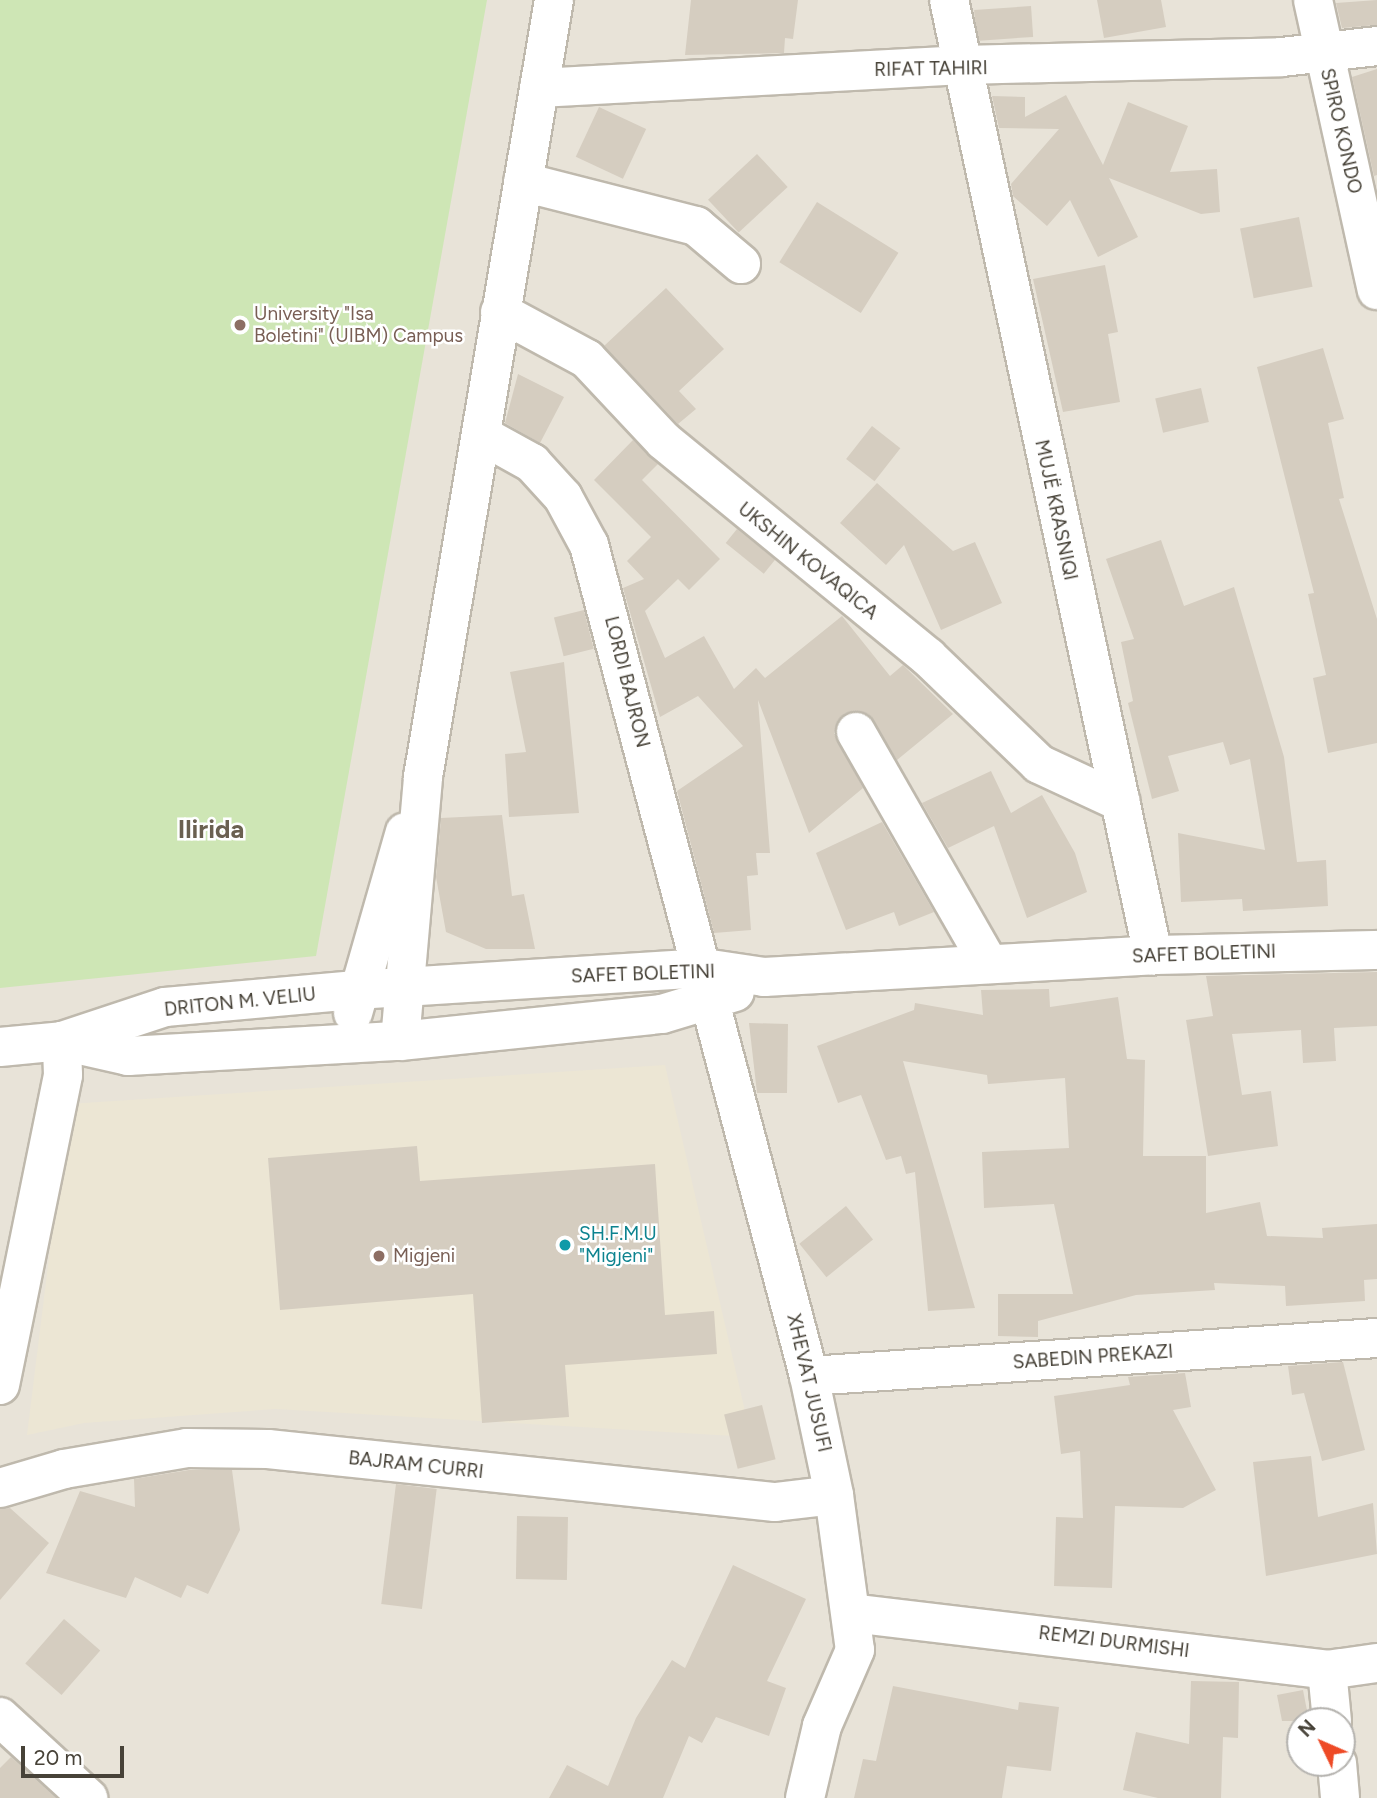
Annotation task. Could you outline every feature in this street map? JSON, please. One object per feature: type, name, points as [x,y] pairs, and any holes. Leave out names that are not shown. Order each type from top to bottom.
[{"type":"street","points":[[375,1041],[380,990],[423,777],[485,437],[500,312],[554,0]]},
{"type":"street","name":"MUJË KRASNIQI","points":[[949,0],[1153,955]]},
{"type":"street","name":"SPIRO KONDO","points":[[1313,0],[1377,290]]},
{"type":"street","name":"RIFAT TAHIRI","points":[[539,88],[962,65],[1324,54],[1377,46]]},
{"type":"street","points":[[523,182],[696,226],[741,264]]},
{"type":"street","name":"UKSHIN KOVAQICA","points":[[500,312],[587,359],[664,441],[928,657],[1039,764],[1121,803]]},
{"type":"street","name":"LORDI BAJRON","points":[[485,437],[531,463],[555,488],[589,545],[708,986]]},
{"type":"street","points":[[856,732],[989,964]]},
{"type":"street","name":"SAFET BOLETINI","points":[[375,1041],[764,977],[1153,955],[1377,950]]},
{"type":"street","name":"SAFET BOLETINI","points":[[380,990],[708,986]]},
{"type":"street","name":"XHEVAT JUSUFI","points":[[708,986],[810,1376],[834,1495],[851,1613],[855,1650],[822,1726],[805,1798]]},
{"type":"street","points":[[375,1041],[380,990]]},
{"type":"street","name":"DRITON M. VELIU","points":[[0,1047],[62,1041],[165,1007],[380,990]]},
{"type":"street","points":[[0,1385],[60,1087],[62,1041]]},
{"type":"street","name":"DRITON M. VELIU","points":[[62,1041],[128,1056],[375,1041]]},
{"type":"street","name":"SABEDIN PREKAZI","points":[[810,1376],[1377,1338]]},
{"type":"street","name":"BAJRAM CURRI","points":[[0,1488],[64,1469],[187,1448],[268,1449],[775,1502],[834,1495]]},
{"type":"street","name":"REMZI DURMISHI","points":[[851,1613],[1327,1670],[1377,1663]]},
{"type":"street","points":[[1327,1670],[1331,1707]]},
{"type":"street","points":[[0,1717],[88,1798]]},
{"type":"street","points":[[1338,1777],[1340,1798]]},
{"type":"shaded area","points":[[413,0],[1377,0],[1377,1798],[0,1798],[0,944]]},
{"type":"shaded area","name":"Migjeni","points":[[665,1065],[751,1437],[276,1409],[84,1423],[27,1435],[68,1104]]},
{"type":"green space","name":"University \"Isa Boletini\" (UIBM) Campus","points":[[0,0],[487,0],[316,956],[0,988]]},
{"type":"building","points":[[691,0],[798,0],[793,39],[785,38],[784,53],[685,55]]},
{"type":"building","points":[[1097,0],[1161,0],[1166,27],[1104,38]]},
{"type":"building","points":[[1377,0],[1377,25],[1342,28],[1336,3]]},
{"type":"building","points":[[1031,6],[1033,37],[976,41],[974,10]]},
{"type":"building","points":[[1377,69],[1377,175],[1374,176],[1352,77]]},
{"type":"building","points":[[1066,95],[1103,165],[1128,102],[1188,126],[1170,172],[1217,169],[1220,212],[1201,214],[1109,178],[1138,237],[1098,257],[1070,200],[1047,226],[1013,196],[1011,184],[1059,129],[999,128],[992,96],[1025,97],[1025,117]]},
{"type":"building","points":[[599,107],[646,129],[623,179],[576,157]]},
{"type":"building","points":[[757,154],[788,187],[739,233],[708,200]]},
{"type":"building","points":[[817,202],[898,253],[861,313],[779,262]]},
{"type":"building","points":[[1299,217],[1313,287],[1254,298],[1240,228]]},
{"type":"building","points":[[1105,265],[1118,332],[1108,334],[1120,402],[1063,412],[1033,279]]},
{"type":"building","points":[[666,288],[724,349],[679,391],[696,409],[678,424],[604,346]]},
{"type":"building","points":[[1323,348],[1344,419],[1328,423],[1344,498],[1339,499],[1377,619],[1377,743],[1328,753],[1313,678],[1326,675],[1308,594],[1314,593],[1257,367]]},
{"type":"building","points":[[518,374],[564,397],[540,443],[505,423]]},
{"type":"building","points":[[1201,388],[1209,422],[1163,433],[1155,399]]},
{"type":"building","points":[[872,426],[900,448],[875,481],[846,459]]},
{"type":"building","points":[[633,440],[658,464],[642,480],[720,559],[689,590],[678,579],[645,611],[665,658],[704,636],[734,689],[756,668],[765,678],[842,616],[890,676],[903,665],[953,714],[897,760],[868,714],[845,713],[834,733],[863,788],[809,833],[758,700],[770,853],[756,853],[758,875],[747,876],[751,930],[714,933],[677,791],[743,746],[698,696],[660,717],[623,588],[644,579],[627,561],[651,537],[594,480]]},
{"type":"building","points":[[877,483],[953,551],[975,542],[1002,603],[941,630],[904,545],[886,565],[840,523]]},
{"type":"building","points":[[737,529],[775,560],[764,574],[726,543]]},
{"type":"building","points":[[1161,540],[1184,606],[1234,587],[1284,757],[1297,862],[1326,860],[1328,906],[1243,911],[1242,899],[1181,902],[1178,833],[1265,850],[1250,759],[1230,765],[1223,742],[1168,756],[1179,791],[1152,799],[1128,703],[1133,701],[1121,642],[1134,639],[1106,559]]},
{"type":"building","points":[[584,610],[594,649],[564,656],[554,617]]},
{"type":"building","points":[[564,662],[579,813],[509,817],[505,754],[526,752],[510,672]]},
{"type":"building","points":[[991,771],[1011,813],[1042,795],[1075,853],[1087,892],[1027,918],[994,826],[948,848],[922,803]]},
{"type":"building","points":[[502,815],[512,896],[524,894],[535,949],[486,949],[446,932],[436,877],[441,818]]},
{"type":"building","points":[[882,822],[934,912],[899,926],[894,912],[846,930],[816,853]]},
{"type":"building","points":[[1377,972],[1377,1026],[1334,1028],[1336,1061],[1303,1063],[1301,1030],[1232,1034],[1242,1095],[1271,1091],[1278,1146],[1208,1156],[1186,1020],[1213,1016],[1206,976]]},
{"type":"building","points":[[1049,989],[1050,1007],[1118,997],[1127,1059],[1145,1060],[1143,1156],[1206,1156],[1206,1213],[1260,1202],[1267,1236],[1323,1238],[1322,1228],[1377,1224],[1377,1279],[1364,1280],[1365,1301],[1286,1306],[1285,1286],[1214,1283],[1215,1290],[1136,1295],[1038,1321],[1038,1337],[998,1336],[998,1294],[1073,1294],[1054,1204],[984,1208],[982,1152],[1069,1148],[1065,1078],[988,1084],[987,1075],[903,1061],[975,1308],[928,1311],[915,1172],[906,1174],[901,1156],[886,1160],[861,1095],[838,1103],[817,1046],[914,1010],[915,1003],[983,1015],[981,990]]},
{"type":"building","points":[[749,1023],[788,1024],[787,1093],[757,1093]]},
{"type":"building","name":"SH.F.M.U \"Migjeni\"","points":[[417,1146],[420,1181],[655,1164],[665,1315],[714,1311],[717,1354],[565,1365],[569,1417],[482,1423],[473,1294],[280,1310],[268,1158]]},
{"type":"building","points":[[846,1206],[873,1239],[826,1277],[799,1244]]},
{"type":"building","points":[[1343,1362],[1365,1450],[1322,1461],[1304,1393],[1292,1395],[1288,1366]]},
{"type":"building","points":[[1185,1373],[1191,1407],[1173,1410],[1216,1490],[1183,1508],[1115,1506],[1112,1588],[1054,1586],[1056,1517],[1083,1518],[1080,1451],[1061,1454],[1054,1396],[1130,1385],[1128,1377]]},
{"type":"building","points":[[762,1405],[776,1459],[738,1469],[724,1414]]},
{"type":"building","points":[[1311,1456],[1318,1517],[1373,1503],[1377,1554],[1266,1576],[1253,1462]]},
{"type":"building","points":[[189,1470],[232,1470],[240,1530],[208,1594],[187,1585],[181,1598],[135,1577],[126,1598],[46,1573],[80,1491],[135,1507],[134,1479]]},
{"type":"building","points":[[396,1484],[437,1489],[422,1609],[381,1604]]},
{"type":"building","points":[[10,1508],[49,1543],[0,1600],[0,1509]]},
{"type":"building","points":[[517,1516],[568,1517],[567,1580],[516,1579]]},
{"type":"building","points":[[733,1565],[806,1599],[767,1681],[786,1688],[769,1736],[716,1717],[702,1743],[689,1736],[663,1798],[549,1798],[567,1765],[608,1786],[636,1718],[672,1660],[685,1668]]},
{"type":"building","points":[[64,1619],[100,1650],[62,1695],[25,1664]]},
{"type":"building","points":[[1191,1681],[1239,1682],[1238,1738],[1223,1737],[1221,1798],[1158,1798],[1123,1790],[1136,1732],[1189,1744]]},
{"type":"building","points":[[893,1686],[1018,1710],[1019,1702],[1059,1707],[1051,1771],[1007,1766],[1002,1798],[854,1798],[863,1759],[876,1761]]},
{"type":"building","points":[[1303,1690],[1306,1707],[1286,1707],[1286,1721],[1282,1721],[1277,1695]]},
{"type":"building","points":[[11,1757],[56,1798],[0,1798],[0,1768]]},
{"type":"place","name":"University \"Isa Boletini\" (UIBM) Campus","points":[[240,325]]},
{"type":"place","name":"SH.F.M.U \"Migjeni\"","points":[[565,1245]]},
{"type":"place","name":"Migjeni","points":[[379,1256]]},
{"type":"district","name":"Ilirida","points":[[211,830]]}]
